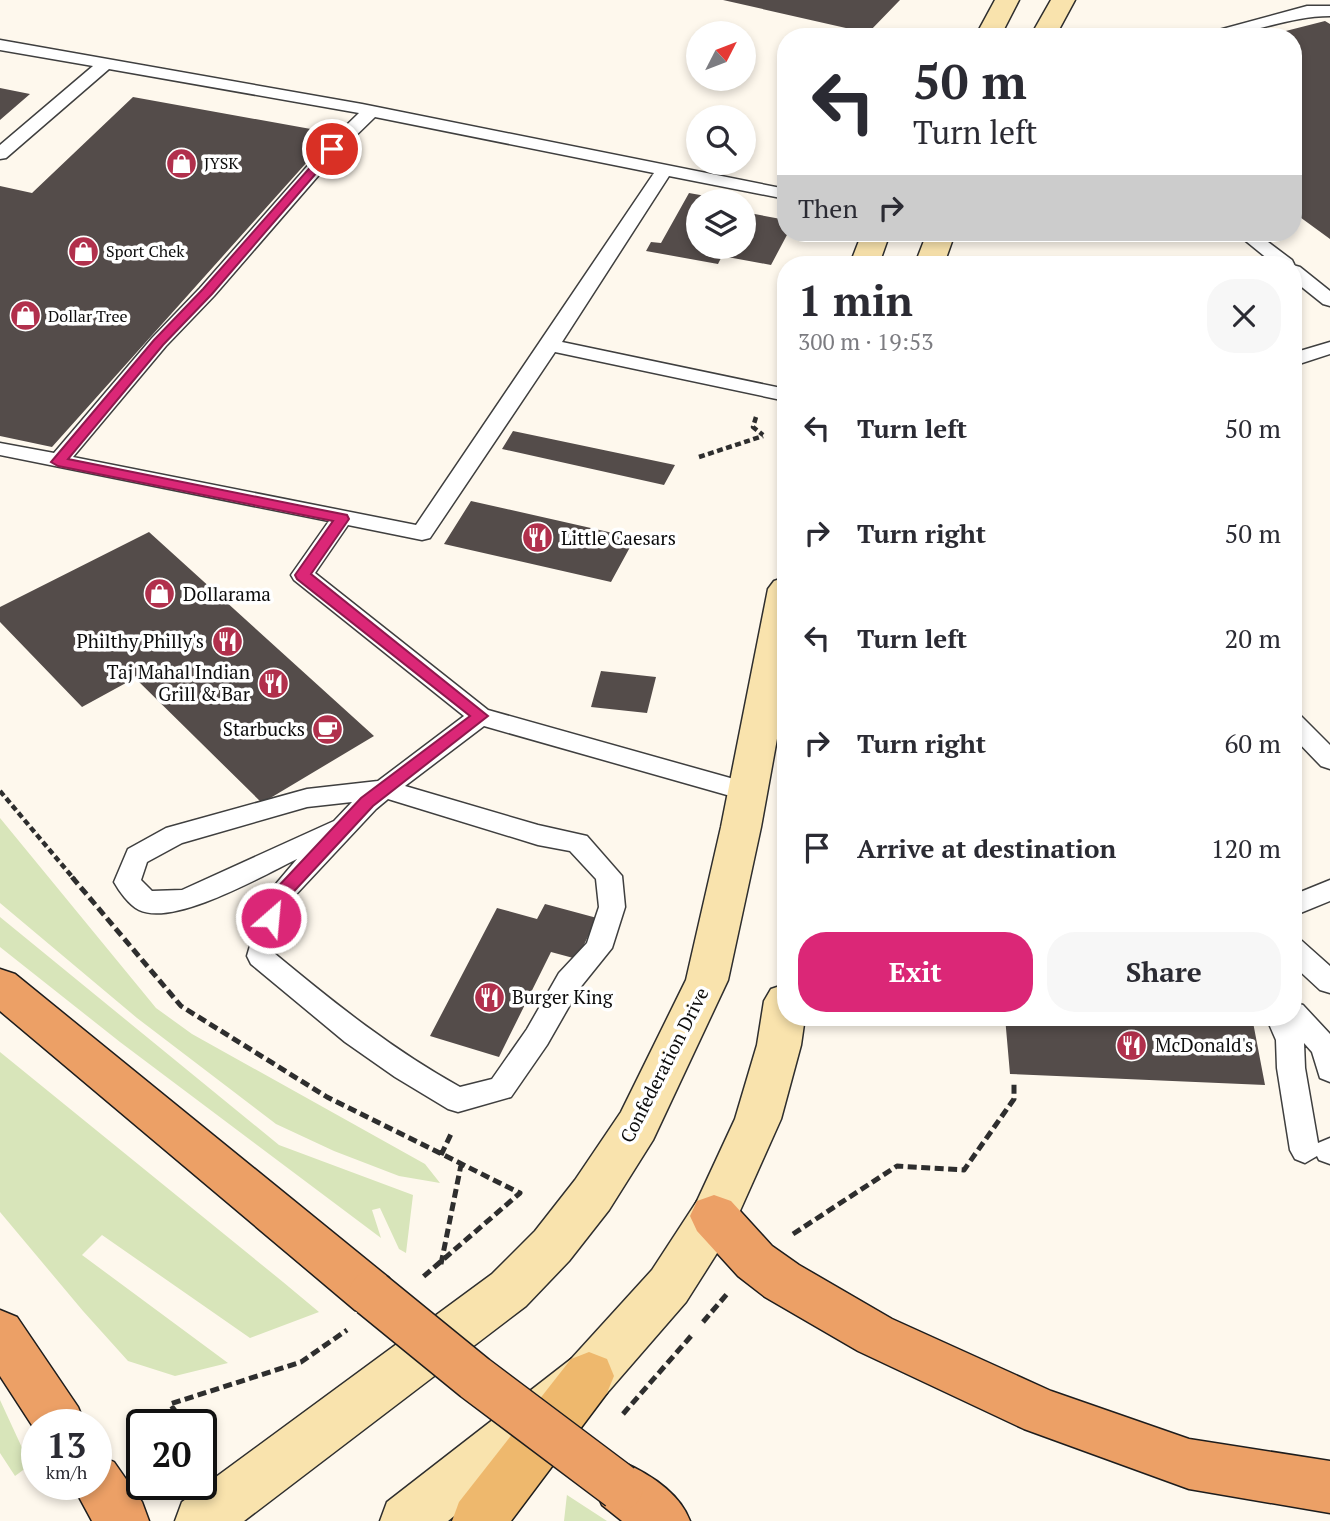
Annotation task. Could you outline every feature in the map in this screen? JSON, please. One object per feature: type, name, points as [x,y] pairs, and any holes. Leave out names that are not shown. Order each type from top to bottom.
[{"type":"highway","points":[[0,986],[475,1378],[664,1521]]},
{"type":"highway","points":[[714,1216],[755,1261],[782,1281],[874,1335],[1042,1412],[1189,1464],[1330,1487]]},
{"type":"highway","points":[[0,1333],[50,1409]]},
{"type":"highway","points":[[109,1500],[123,1521]]},
{"type":"main road","points":[[991,28],[1007,0]]},
{"type":"main road","points":[[1047,28],[1063,0]]},
{"type":"main road","name":"Confederation Drive","points":[[201,1521],[509,1290],[552,1246],[592,1195],[637,1126],[707,980],[748,792],[777,637]]},
{"type":"main road","points":[[478,1521],[589,1376],[668,1286],[714,1216],[758,1119],[782,1026]]},
{"type":"main road","points":[[406,1521],[589,1376]]},
{"type":"lane","points":[[1244,28],[1307,11],[1330,11]]},
{"type":"lane","points":[[0,44],[370,111],[777,192]]},
{"type":"lane","points":[[0,154],[107,63]]},
{"type":"lane","points":[[58,462],[159,342],[207,292],[332,149],[370,111]]},
{"type":"lane","points":[[0,449],[422,533],[665,169]]},
{"type":"lane","points":[[1257,242],[1275,256]]},
{"type":"lane","points":[[1302,278],[1330,300]]},
{"type":"lane","points":[[550,345],[777,393]]},
{"type":"lane","points":[[1302,357],[1330,348]]},
{"type":"lane","points":[[342,519],[303,575],[480,716],[748,792]]},
{"type":"lane","points":[[344,827],[185,900],[146,902],[127,882],[137,856],[175,835],[307,799],[385,789],[538,835],[578,843],[609,876],[612,906],[599,948],[569,981],[537,1037],[501,1088],[458,1100],[411,1075],[327,1014],[260,957],[277,898],[344,827],[367,802],[385,789],[480,716]]},
{"type":"lane","points":[[1302,731],[1330,760]]},
{"type":"lane","points":[[1302,902],[1330,890]]},
{"type":"lane","points":[[1302,958],[1330,982]]},
{"type":"lane","points":[[1302,1023],[1325,1047],[1330,1070]]},
{"type":"lane","points":[[1284,1026],[1290,1040],[1291,1068],[1321,1151]]},
{"type":"path","points":[[699,457],[763,436],[753,427]]},
{"type":"path","points":[[0,791],[181,1006],[327,1097],[520,1194]]},
{"type":"path","points":[[755,1261],[816,1217],[897,1166],[964,1170],[1014,1099],[1014,1081]]},
{"type":"path","points":[[440,1265],[461,1165]]},
{"type":"green space","points":[[0,818],[156,1008],[192,1034],[425,1164],[440,1183],[399,1176],[334,1151],[276,1124],[137,1018],[0,903]]},
{"type":"green space","points":[[0,917],[279,1145],[413,1195],[406,1253],[399,1249],[380,1208],[372,1210],[381,1238],[120,1042],[0,947]]},
{"type":"green space","points":[[0,1052],[319,1312],[250,1338],[102,1235],[82,1255],[228,1363],[175,1376],[128,1361],[0,1212]]},
{"type":"green space","points":[[0,1400],[21,1446],[21,1472],[15,1476],[0,1453]]},
{"type":"green space","points":[[567,1495],[607,1521],[564,1521]]},
{"type":"building","points":[[723,0],[900,0],[873,28],[846,28]]},
{"type":"building","points":[[1325,21],[1330,24],[1330,239],[1302,219],[1302,28],[1297,28]]},
{"type":"building","points":[[0,88],[30,94],[0,120]]},
{"type":"building","points":[[133,97],[333,133],[52,447],[0,436],[0,186],[32,193]]},
{"type":"building","points":[[686,198],[686,258],[646,251],[651,242],[661,243]]},
{"type":"building","points":[[756,214],[777,218],[777,242],[783,242],[771,265],[738,259],[756,259]]},
{"type":"building","points":[[690,259],[720,259],[718,264]]},
{"type":"building","points":[[513,431],[675,465],[664,485],[502,449]]},
{"type":"building","points":[[471,501],[635,538],[611,582],[444,544]]},
{"type":"building","points":[[149,532],[374,736],[262,803],[135,678],[82,707],[0,622],[0,607]]},
{"type":"building","points":[[601,671],[656,677],[647,713],[591,707]]},
{"type":"building","name":"Burger King","points":[[545,904],[597,918],[577,959],[551,952],[499,1057],[430,1036],[497,908],[537,919]]},
{"type":"building","name":"McDonald's","points":[[1006,1026],[1254,1026],[1265,1085],[1010,1074]]},
{"type":"place","name":"JYSK","points":[[181,163]]},
{"type":"place","name":"Sport Chek","points":[[83,251]]},
{"type":"place","name":"Dollar Tree","points":[[25,316]]},
{"type":"place","name":"Little Caesars","points":[[538,538]]},
{"type":"place","name":"Dollarama","points":[[160,594]]},
{"type":"place","name":"Philthy Philly's","points":[[227,641]]},
{"type":"place","name":"Taj Mahal Indian Grill & Bar","points":[[273,683]]},
{"type":"place","name":"Starbucks","points":[[328,729]]},
{"type":"place","name":"Burger King","points":[[489,997]]},
{"type":"place","name":"McDonald's","points":[[1132,1045]]},
{"type":"route","points":[[271,918],[277,898],[367,802],[480,716],[303,575],[342,519],[58,462],[159,342],[207,292],[332,149]]}]
